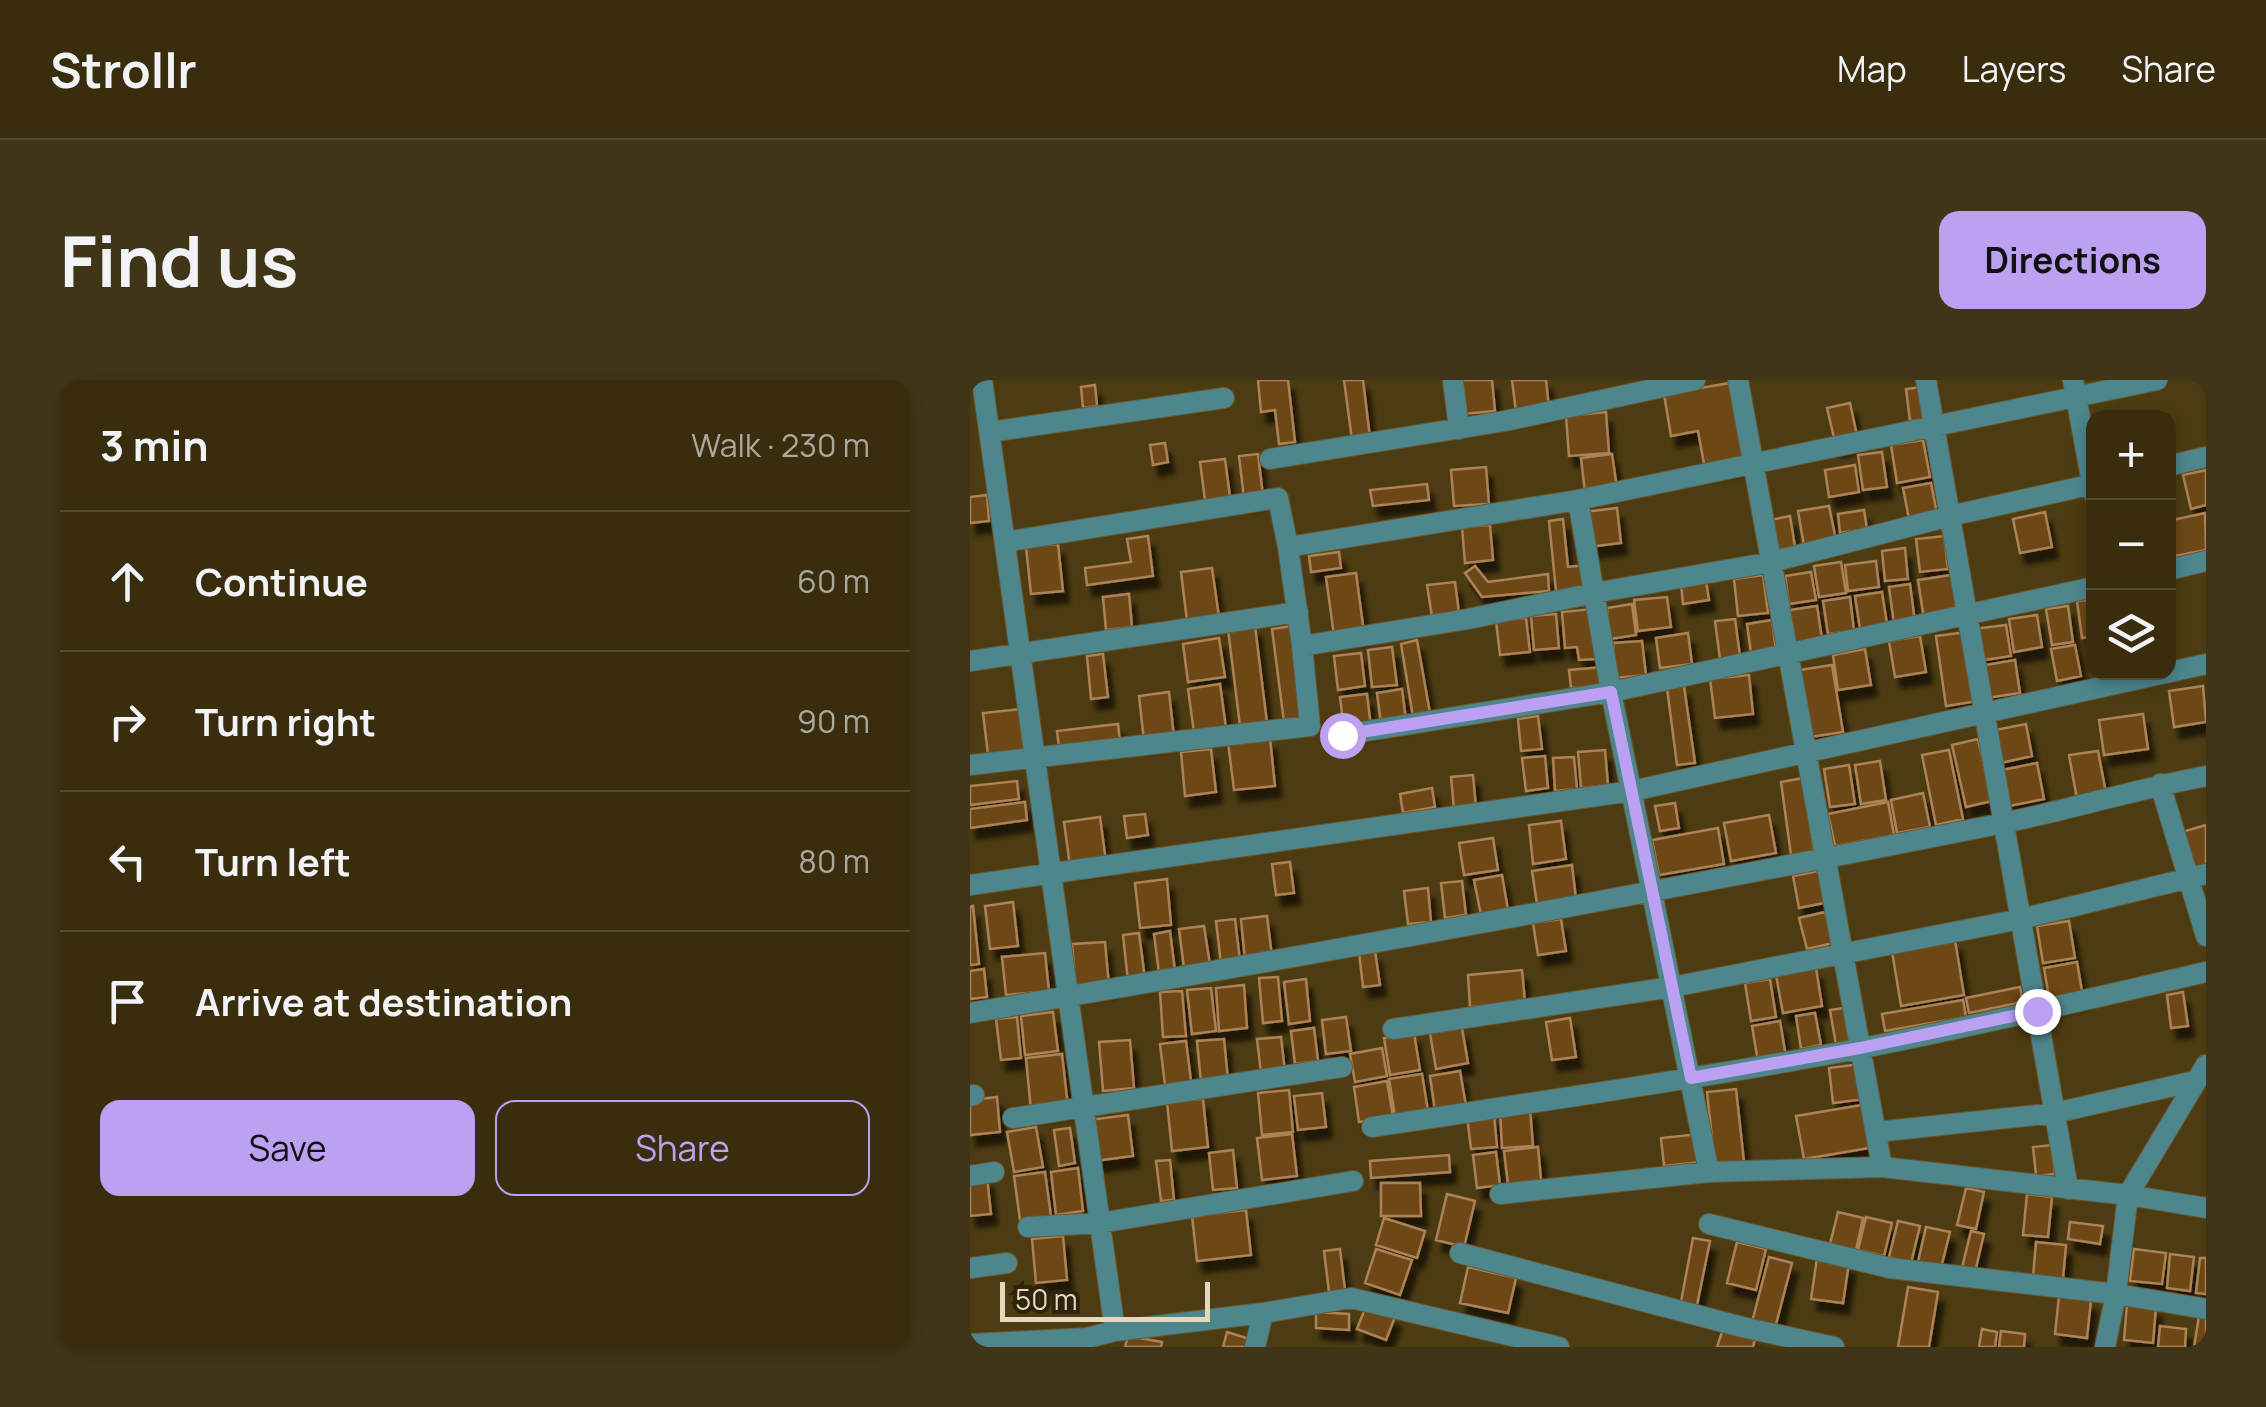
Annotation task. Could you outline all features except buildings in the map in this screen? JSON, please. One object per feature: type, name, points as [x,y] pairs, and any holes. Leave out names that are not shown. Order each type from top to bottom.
[{"type":"street","points":[[982,380],[1115,1331]]},
{"type":"street","points":[[1453,380],[1459,429]]},
{"type":"street","points":[[1270,459],[1504,422],[1696,380]]},
{"type":"street","points":[[1738,380],[1882,1167]]},
{"type":"street","points":[[1926,380],[2068,1189]]},
{"type":"street","points":[[1288,547],[1578,500],[1934,427],[2074,389],[2157,380]]},
{"type":"street","points":[[2074,389],[2086,452]]},
{"type":"street","points":[[990,432],[1224,398]]},
{"type":"street","points":[[2176,464],[2206,458]]},
{"type":"street","points":[[1302,646],[1468,620],[1772,562],[1950,516],[2086,489]]},
{"type":"street","points":[[970,765],[1310,726],[1298,612],[1278,498],[1005,542]]},
{"type":"street","points":[[1578,500],[1611,692],[1709,1172]]},
{"type":"street","points":[[2176,568],[2206,561]]},
{"type":"street","points":[[1342,735],[1611,692],[2086,589]]},
{"type":"street","points":[[970,661],[1298,612]]},
{"type":"street","points":[[2176,669],[2206,664]]},
{"type":"street","points":[[970,885],[1632,791],[2117,680]]},
{"type":"street","points":[[970,1013],[1652,891],[2005,823],[2206,776]]},
{"type":"street","points":[[2160,784],[2198,877],[2206,936]]},
{"type":"street","points":[[1393,1029],[1672,987],[2021,919],[2198,877]]},
{"type":"street","points":[[1372,1127],[1860,1048],[2206,972]]},
{"type":"street","points":[[1013,1118],[1342,1067]]},
{"type":"street","points":[[1876,1132],[2055,1113],[2201,1073]]},
{"type":"street","points":[[2104,1347],[2116,1294],[2128,1194],[2201,1073]]},
{"type":"street","points":[[1500,1194],[1709,1172],[1882,1167],[2128,1194],[2206,1208]]},
{"type":"street","points":[[970,1176],[994,1172]]},
{"type":"street","points":[[1028,1228],[1100,1223],[1354,1181]]},
{"type":"street","points":[[1709,1224],[1890,1268],[2116,1294],[2206,1309]]},
{"type":"street","points":[[1460,1253],[1834,1347]]},
{"type":"street","points":[[970,1268],[1007,1263]]},
{"type":"street","points":[[970,1344],[1086,1342],[1115,1331],[1351,1298],[1478,1338],[1559,1347]]},
{"type":"street","points":[[1255,1347],[1263,1313]]},
{"type":"street","points":[[1168,1347],[1172,1324]]},
{"type":"route","points":[[1342,735],[1611,692],[1691,1078],[2037,1011]]}]
